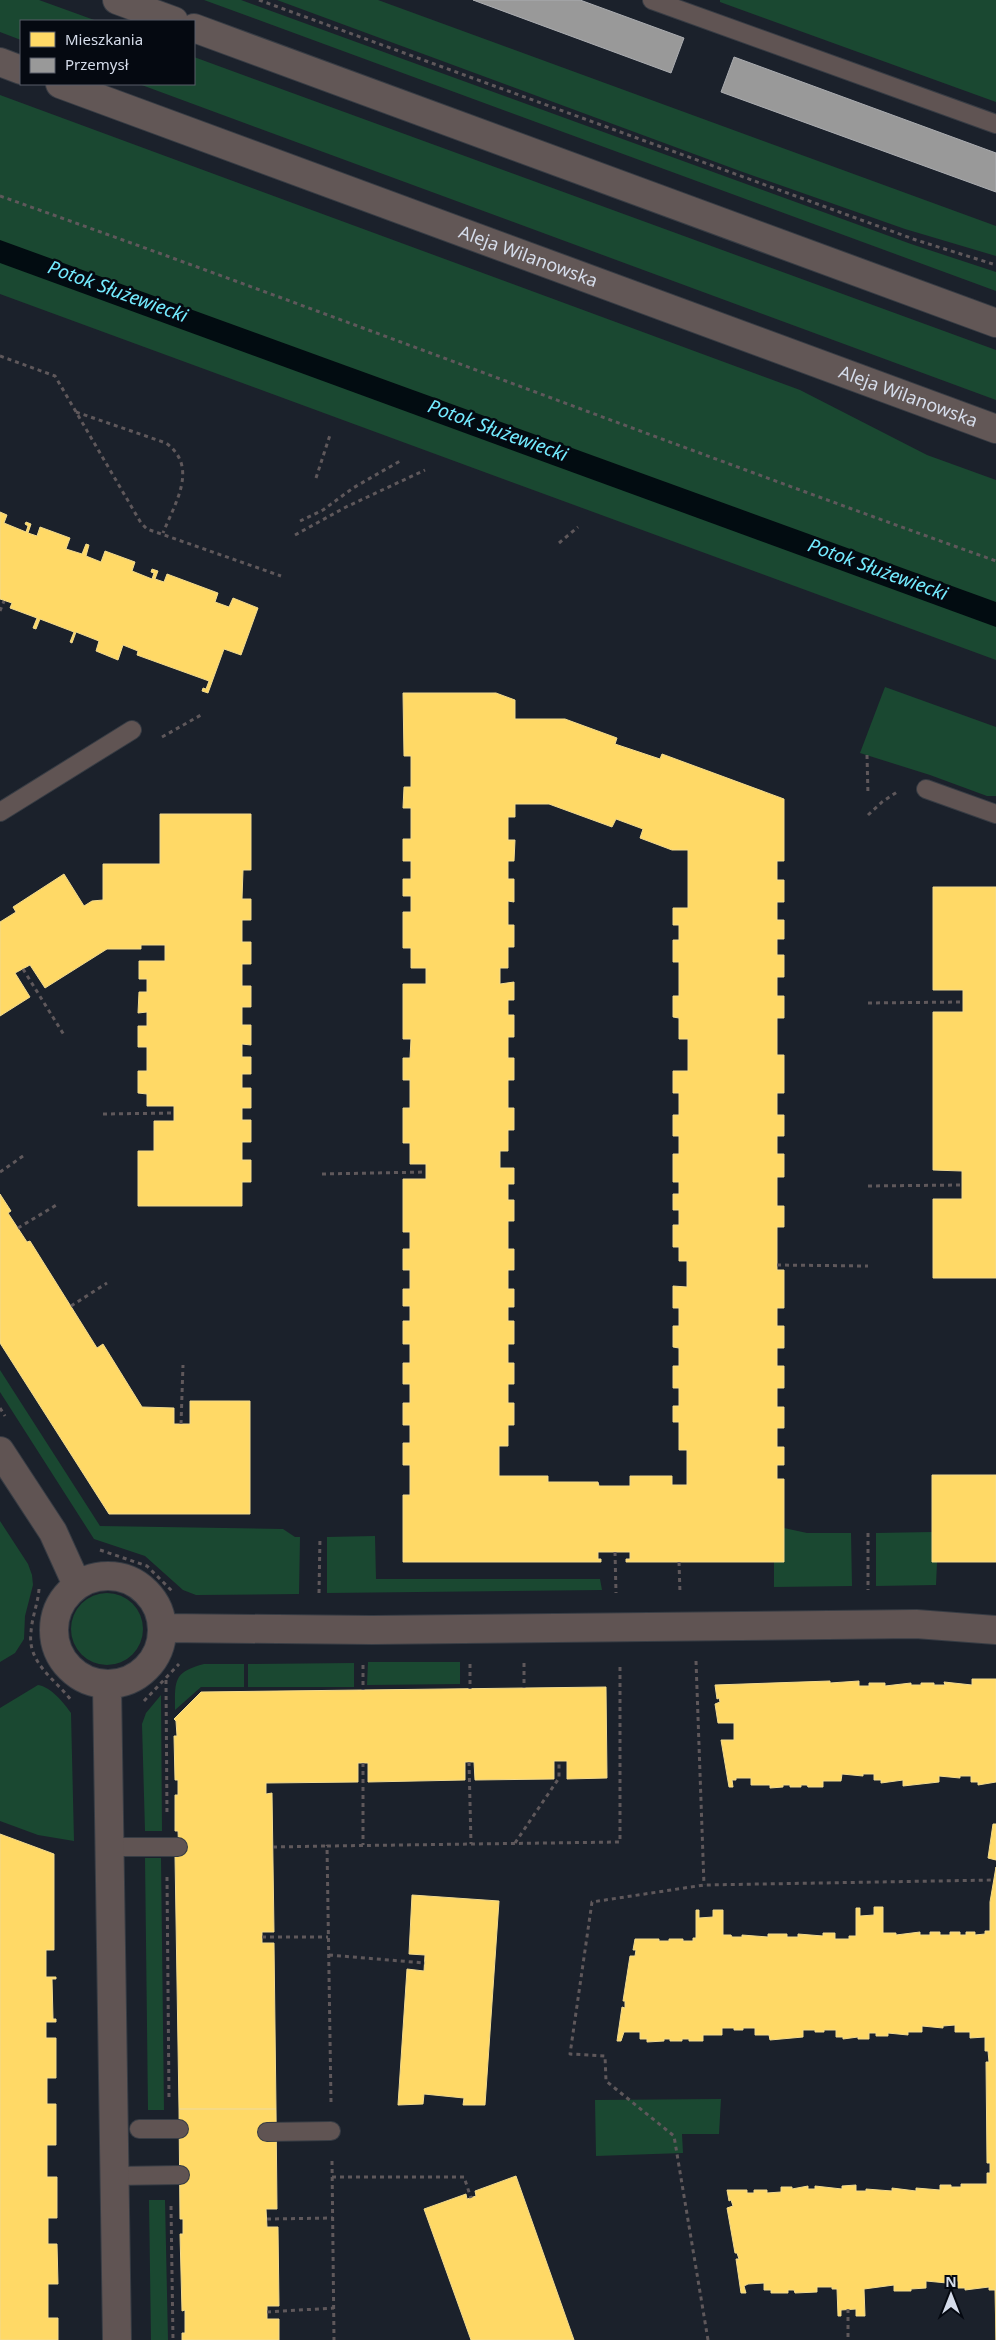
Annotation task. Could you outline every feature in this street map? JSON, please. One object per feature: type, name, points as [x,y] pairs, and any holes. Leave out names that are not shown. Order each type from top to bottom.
[{"type":"main road","points":[[116,0],[171,20]]},
{"type":"main road","points":[[195,28],[996,323]]},
{"type":"main road","points":[[0,62],[20,70]]},
{"type":"main road","name":"Aleja Wilanowska","points":[[63,85],[996,429]]},
{"type":"street","points":[[0,1451],[53,1532],[77,1585]]},
{"type":"street","points":[[114,1576],[133,1581],[149,1593],[159,1609],[163,1628],[160,1651],[148,1669],[129,1681],[107,1685],[88,1681],[71,1671],[59,1655],[54,1636],[55,1617],[64,1599],[77,1585],[95,1577],[114,1576]]},
{"type":"street","points":[[163,1628],[372,1630],[916,1624],[967,1626],[996,1630]]},
{"type":"street","points":[[107,1685],[118,2340]]},
{"type":"lane","points":[[652,0],[996,124]]},
{"type":"lane","points":[[0,812],[132,730]]},
{"type":"lane","points":[[926,789],[996,814]]},
{"type":"lane","points":[[110,1847],[173,1847]]},
{"type":"lane","points":[[139,2129],[179,2129]]},
{"type":"lane","points":[[267,2132],[331,2131]]},
{"type":"lane","points":[[115,2176],[180,2175]]},
{"type":"path","points":[[259,0],[897,233],[996,265]]},
{"type":"path","points":[[0,196],[180,260],[787,486],[996,561]]},
{"type":"path","points":[[0,356],[55,376],[141,523],[148,528],[281,576]]},
{"type":"path","points":[[75,412],[166,443],[176,450],[182,461],[184,471],[182,483],[163,533]]},
{"type":"path","points":[[316,478],[330,436]]},
{"type":"path","points":[[300,521],[323,510],[353,488],[400,461]]},
{"type":"path","points":[[295,535],[346,507],[425,470]]},
{"type":"path","points":[[559,544],[578,527]]},
{"type":"path","points":[[0,611],[4,600]]},
{"type":"path","points":[[132,730],[152,742],[200,715]]},
{"type":"path","points":[[867,755],[868,795]]},
{"type":"path","points":[[23,969],[64,1035]]},
{"type":"path","points":[[868,1003],[963,1002]]},
{"type":"path","points":[[103,1114],[174,1113]]},
{"type":"path","points":[[0,1172],[26,1154]]},
{"type":"path","points":[[322,1174],[426,1172]]},
{"type":"path","points":[[868,1186],[962,1185]]},
{"type":"path","points":[[18,1228],[58,1204]]},
{"type":"path","points":[[776,1265],[868,1266]]},
{"type":"path","points":[[72,1306],[107,1283]]},
{"type":"path","points":[[181,1424],[183,1365]]},
{"type":"path","points":[[0,1408],[10,1424]]},
{"type":"path","points":[[868,1533],[868,1594]]},
{"type":"path","points":[[319,1600],[320,1537]]},
{"type":"path","points":[[93,1547],[147,1566],[176,1594]]},
{"type":"path","points":[[615,1552],[616,1596]]},
{"type":"path","points":[[671,1596],[680,1596],[679,1562]]},
{"type":"path","points":[[39,1586],[30,1635],[35,1658],[50,1680],[66,1694],[75,1706]]},
{"type":"path","points":[[141,1705],[174,1668],[183,1662]]},
{"type":"path","points":[[696,1670],[704,1885]]},
{"type":"path","points":[[273,1847],[620,1842],[620,1671]]},
{"type":"path","points":[[470,1672],[470,1689]]},
{"type":"path","points":[[524,1672],[524,1688]]},
{"type":"path","points":[[363,1674],[363,1690]]},
{"type":"path","points":[[166,1679],[173,1847],[169,2106]]},
{"type":"path","points":[[514,1844],[558,1778],[559,1761]]},
{"type":"path","points":[[469,1762],[471,1844]]},
{"type":"path","points":[[363,1764],[363,1845]]},
{"type":"path","points":[[327,1846],[334,2340]]},
{"type":"path","points":[[708,2340],[674,2136],[606,2081],[605,2056],[570,2054],[592,1902],[704,1885],[994,1880]]},
{"type":"path","points":[[262,1937],[328,1937]]},
{"type":"path","points":[[329,1955],[425,1962]]},
{"type":"path","points":[[332,2177],[464,2177],[471,2198]]},
{"type":"path","points":[[171,2201],[173,2340]]},
{"type":"path","points":[[266,2219],[332,2218]]},
{"type":"path","points":[[266,2312],[334,2308]]},
{"type":"path","points":[[848,2309],[848,2340]]},
{"type":"green space","points":[[0,0],[39,0],[94,20],[20,20],[20,40],[0,32]]},
{"type":"green space","points":[[204,0],[241,0],[911,244],[996,272],[996,291]]},
{"type":"green space","points":[[277,0],[378,0],[996,226],[996,256],[905,229],[740,171]]},
{"type":"green space","points":[[720,0],[996,0],[996,102],[720,2]]},
{"type":"green space","points":[[195,57],[996,350],[996,400],[142,85],[195,85]]},
{"type":"green space","points":[[0,95],[800,390],[927,455],[996,480],[996,660],[0,294]]},
{"type":"green space","points":[[885,687],[996,727],[996,796],[987,796],[930,775],[860,753]]},
{"type":"green space","points":[[0,1370],[100,1526],[283,1529],[295,1537],[300,1537],[299,1594],[196,1595],[183,1590],[145,1556],[94,1539],[0,1392]]},
{"type":"green space","points":[[0,1521],[28,1564],[33,1585],[25,1616],[24,1639],[15,1653],[0,1662]]},
{"type":"green space","points":[[784,1528],[807,1533],[851,1533],[852,1586],[774,1587],[774,1562],[784,1562]]},
{"type":"green space","points":[[932,1532],[932,1562],[937,1562],[936,1585],[876,1586],[876,1533]]},
{"type":"green space","points":[[375,1536],[376,1579],[600,1579],[602,1590],[327,1593],[327,1537]]},
{"type":"green space","points":[[100,1593],[114,1593],[133,1603],[143,1622],[143,1636],[133,1655],[114,1665],[100,1665],[81,1655],[71,1636],[71,1622],[81,1603]]},
{"type":"green space","points":[[368,1662],[460,1662],[460,1684],[367,1685]]},
{"type":"green space","points":[[354,1663],[354,1687],[248,1687],[248,1664]]},
{"type":"green space","points":[[204,1664],[244,1664],[244,1687],[201,1687],[175,1710],[176,1685],[181,1674],[186,1670]]},
{"type":"green space","points":[[38,1685],[52,1692],[71,1713],[74,1841],[38,1835],[0,1821],[0,1708]]},
{"type":"green space","points":[[161,1695],[162,1831],[145,1831],[142,1724],[146,1713]]},
{"type":"green space","points":[[145,1858],[161,1858],[164,2110],[148,2110]]},
{"type":"green space","points":[[721,2099],[719,2134],[682,2134],[683,2153],[596,2156],[595,2100]]},
{"type":"green space","points":[[149,2200],[165,2200],[168,2340],[151,2340]]},
{"type":"water","name":"Potok Służewiecki","points":[[0,240],[996,602],[996,627],[0,263]]},
{"type":"building: Mieszkania","points":[[0,512],[7,515],[4,523],[26,532],[28,526],[25,524],[26,522],[31,524],[28,533],[37,536],[40,527],[70,538],[66,549],[82,554],[86,544],[89,545],[86,556],[101,562],[105,551],[135,562],[132,571],[152,579],[154,573],[151,572],[152,569],[158,571],[155,579],[164,582],[167,574],[218,593],[215,602],[229,607],[233,598],[258,608],[241,655],[224,649],[208,693],[202,691],[203,688],[206,689],[209,681],[137,655],[138,651],[123,645],[118,660],[96,651],[99,641],[76,632],[72,643],[70,642],[74,632],[40,619],[36,629],[33,628],[37,618],[10,608],[12,603],[0,599]]},
{"type":"building: Mieszkania","points":[[403,693],[496,693],[515,700],[515,719],[565,719],[617,738],[615,744],[660,759],[662,754],[784,799],[784,861],[777,861],[777,880],[784,880],[784,902],[777,902],[777,920],[784,920],[784,939],[777,939],[777,955],[784,955],[784,977],[777,977],[777,996],[784,996],[784,1018],[777,1018],[777,1055],[784,1055],[784,1093],[777,1093],[777,1115],[784,1115],[784,1136],[777,1136],[777,1154],[784,1154],[784,1177],[777,1177],[777,1206],[784,1206],[784,1227],[777,1227],[777,1270],[784,1270],[784,1308],[777,1308],[777,1326],[784,1326],[784,1348],[777,1348],[777,1366],[784,1366],[784,1388],[777,1388],[777,1407],[784,1407],[784,1428],[777,1428],[777,1447],[784,1447],[784,1465],[777,1465],[777,1479],[784,1479],[784,1562],[626,1562],[626,1559],[630,1559],[630,1552],[598,1552],[598,1559],[601,1559],[601,1562],[403,1562],[403,1495],[410,1495],[410,1465],[403,1465],[403,1443],[410,1443],[410,1425],[403,1425],[403,1403],[410,1403],[410,1384],[403,1384],[403,1363],[410,1363],[410,1344],[403,1344],[403,1321],[410,1321],[410,1306],[403,1306],[403,1289],[410,1289],[410,1270],[403,1270],[403,1249],[410,1249],[410,1232],[403,1232],[403,1179],[426,1179],[426,1164],[410,1164],[410,1143],[403,1143],[403,1108],[410,1108],[410,1080],[403,1080],[403,1058],[410,1058],[411,1039],[403,1039],[403,984],[426,984],[426,968],[411,968],[411,948],[403,948],[403,912],[411,912],[411,896],[403,896],[403,879],[411,879],[411,861],[403,861],[403,839],[411,839],[411,808],[403,808],[404,787],[411,787],[411,756],[404,756]],"holes":[[[515,804],[549,804],[612,827],[616,819],[643,829],[640,838],[672,850],[688,850],[688,908],[673,908],[673,925],[679,925],[679,940],[673,940],[673,962],[679,962],[679,996],[673,996],[673,1017],[679,1018],[679,1039],[688,1039],[688,1071],[673,1071],[673,1093],[679,1093],[679,1115],[673,1115],[673,1136],[679,1136],[679,1154],[673,1154],[673,1182],[679,1182],[679,1194],[673,1194],[673,1210],[679,1210],[679,1225],[673,1225],[673,1247],[679,1247],[679,1261],[687,1261],[687,1287],[673,1286],[673,1308],[679,1308],[679,1326],[673,1326],[673,1347],[679,1348],[679,1366],[673,1366],[673,1388],[679,1388],[679,1406],[673,1406],[673,1422],[679,1422],[679,1450],[687,1450],[687,1485],[672,1485],[672,1476],[630,1476],[630,1486],[599,1486],[598,1482],[548,1482],[548,1476],[499,1476],[499,1446],[508,1446],[508,1425],[514,1425],[514,1403],[508,1403],[508,1384],[514,1384],[514,1363],[508,1363],[508,1344],[514,1344],[514,1321],[508,1321],[508,1307],[514,1307],[514,1289],[508,1289],[508,1270],[514,1270],[514,1249],[508,1249],[508,1221],[514,1221],[514,1200],[508,1200],[508,1184],[514,1184],[514,1168],[500,1168],[500,1151],[508,1151],[508,1130],[514,1130],[514,1108],[508,1108],[508,1080],[514,1080],[514,1058],[508,1058],[508,1037],[514,1037],[514,1015],[508,1015],[508,1000],[514,1000],[514,982],[500,984],[500,968],[508,968],[508,947],[514,947],[514,925],[508,925],[508,901],[514,902],[514,879],[508,879],[508,861],[514,861],[515,840],[508,840],[508,817],[515,817]]]},
{"type":"building: Mieszkania","points":[[160,814],[251,814],[251,870],[243,870],[242,899],[251,899],[251,920],[242,920],[242,942],[251,942],[251,964],[242,964],[242,986],[251,986],[251,1007],[242,1007],[242,1025],[251,1025],[251,1045],[242,1044],[242,1057],[251,1057],[251,1074],[242,1074],[242,1088],[251,1088],[251,1108],[242,1108],[242,1120],[251,1120],[251,1142],[242,1142],[242,1160],[251,1160],[251,1182],[242,1182],[242,1206],[138,1206],[138,1151],[154,1151],[154,1121],[174,1121],[174,1106],[147,1106],[147,1094],[138,1093],[138,1071],[147,1071],[147,1047],[138,1047],[138,1026],[147,1026],[147,1012],[138,1013],[139,992],[147,992],[147,979],[139,979],[139,961],[165,961],[165,945],[141,945],[141,949],[107,949],[45,988],[30,965],[15,973],[30,997],[0,1016],[0,922],[16,912],[13,907],[64,874],[84,906],[92,901],[103,900],[103,864],[160,864]]},
{"type":"building: Mieszkania","points":[[933,887],[996,887],[996,1278],[933,1278],[933,1199],[962,1199],[962,1171],[933,1170],[933,1012],[963,1012],[963,990],[933,990]]},
{"type":"building: Mieszkania","points":[[0,1194],[11,1211],[8,1213],[27,1242],[30,1241],[97,1348],[103,1344],[142,1407],[174,1408],[174,1424],[190,1424],[190,1401],[250,1401],[250,1514],[109,1514],[0,1343]]},
{"type":"building: Mieszkania","points":[[932,1475],[996,1475],[996,1562],[932,1562]]},
{"type":"building: Mieszkania","points":[[972,1679],[996,1679],[996,1782],[978,1785],[978,1782],[971,1782],[971,1776],[960,1776],[960,1778],[939,1776],[939,1782],[903,1786],[903,1780],[881,1783],[881,1780],[874,1780],[874,1774],[863,1774],[863,1776],[842,1774],[841,1781],[823,1781],[823,1787],[801,1785],[801,1787],[790,1787],[790,1785],[783,1785],[783,1787],[770,1788],[770,1785],[751,1785],[751,1778],[736,1778],[736,1780],[732,1780],[733,1787],[729,1787],[721,1740],[734,1740],[734,1723],[718,1723],[715,1704],[720,1702],[719,1698],[717,1699],[715,1685],[859,1681],[859,1686],[869,1686],[869,1683],[885,1683],[885,1686],[911,1683],[911,1685],[934,1683],[934,1685],[945,1685],[944,1682],[972,1685]]},
{"type":"building: Mieszkania","points":[[606,1687],[607,1778],[567,1779],[567,1761],[554,1761],[554,1779],[475,1780],[474,1762],[465,1762],[465,1780],[368,1782],[368,1763],[358,1763],[358,1782],[266,1783],[266,1794],[272,1793],[274,1932],[262,1932],[262,1943],[274,1943],[276,2109],[179,2109],[175,1856],[179,1856],[178,1831],[175,1831],[175,1795],[178,1795],[178,1780],[175,1780],[174,1736],[177,1736],[176,1721],[174,1719],[201,1692]]},
{"type":"building: Mieszkania","points":[[993,1824],[996,1824],[996,1860],[988,1858]]},
{"type":"building: Mieszkania","points":[[0,1834],[54,1854],[54,1950],[46,1950],[46,1977],[56,1977],[56,1979],[52,1979],[53,2019],[56,2019],[56,2022],[46,2022],[46,2038],[56,2038],[56,2078],[47,2078],[47,2104],[56,2104],[56,2145],[47,2145],[47,2177],[57,2177],[57,2218],[48,2218],[48,2244],[57,2244],[58,2284],[48,2284],[48,2318],[58,2318],[58,2340],[0,2340]]},
{"type":"building: Mieszkania","points":[[996,1867],[996,2340],[995,2290],[989,2290],[989,2287],[965,2290],[965,2288],[958,2288],[958,2281],[947,2281],[947,2283],[926,2281],[926,2288],[911,2289],[911,2291],[894,2291],[894,2285],[864,2289],[865,2316],[856,2316],[856,2309],[841,2310],[841,2316],[838,2316],[837,2289],[832,2289],[832,2287],[817,2287],[817,2292],[795,2293],[794,2290],[788,2290],[788,2293],[771,2293],[771,2290],[764,2290],[764,2283],[748,2284],[744,2286],[746,2293],[741,2293],[736,2259],[739,2259],[737,2253],[735,2253],[727,2208],[733,2206],[731,2200],[729,2201],[727,2190],[747,2190],[747,2193],[754,2193],[754,2190],[767,2190],[767,2193],[781,2192],[781,2187],[792,2187],[792,2189],[808,2186],[808,2189],[815,2189],[815,2186],[842,2189],[842,2186],[856,2185],[856,2191],[866,2191],[866,2189],[892,2191],[892,2188],[916,2191],[916,2188],[940,2190],[940,2185],[961,2187],[961,2184],[987,2184],[987,2173],[990,2173],[990,2163],[987,2163],[986,2062],[989,2062],[988,2051],[985,2051],[985,2037],[970,2038],[970,2032],[955,2032],[955,2025],[943,2026],[943,2028],[922,2026],[922,2032],[908,2032],[908,2035],[888,2033],[888,2036],[876,2036],[876,2033],[869,2033],[869,2039],[858,2039],[858,2037],[843,2039],[843,2037],[836,2037],[836,2030],[815,2032],[815,2030],[803,2030],[803,2037],[770,2040],[769,2035],[755,2035],[755,2028],[734,2030],[734,2028],[722,2028],[722,2035],[703,2035],[703,2041],[682,2039],[682,2041],[670,2041],[670,2039],[664,2039],[664,2041],[647,2042],[647,2039],[640,2039],[640,2032],[624,2032],[621,2041],[617,2041],[622,2007],[625,2008],[625,2001],[623,2001],[630,1956],[635,1956],[636,1950],[633,1950],[635,1939],[669,1941],[669,1939],[683,1939],[683,1941],[693,1941],[693,1938],[696,1938],[696,1910],[699,1910],[699,1918],[713,1917],[713,1910],[723,1910],[723,1935],[731,1935],[732,1937],[742,1937],[742,1935],[768,1937],[768,1934],[787,1934],[787,1937],[798,1937],[798,1934],[823,1936],[823,1933],[835,1933],[835,1939],[849,1939],[849,1936],[856,1936],[856,1908],[860,1908],[860,1916],[874,1915],[874,1907],[883,1907],[883,1933],[896,1933],[896,1935],[920,1932],[920,1935],[930,1935],[930,1932],[940,1932],[940,1935],[950,1935],[950,1932],[960,1932],[960,1935],[966,1935],[966,1932],[975,1932],[975,1935],[985,1934],[985,1931],[990,1931],[990,1902]]},
{"type":"building: Mieszkania","points":[[412,1895],[499,1901],[485,2105],[463,2105],[464,2098],[424,2094],[423,2104],[398,2105],[407,1969],[424,1971],[425,1955],[409,1954]]},
{"type":"building: Mieszkania","points":[[179,2109],[276,2109],[277,2209],[266,2209],[267,2227],[278,2227],[279,2306],[267,2306],[267,2319],[279,2319],[279,2340],[182,2340],[182,2333],[185,2333],[185,2310],[182,2311],[180,2234],[183,2234],[183,2219],[180,2219]]},
{"type":"building: Mieszkania","points":[[516,2176],[574,2340],[471,2340],[424,2209],[466,2194],[467,2199],[476,2196],[475,2191]]},
{"type":"building: Przemysł","points":[[473,0],[580,0],[684,38],[671,73]]},
{"type":"building: Przemysł","points":[[734,57],[996,153],[996,192],[721,92]]}]
